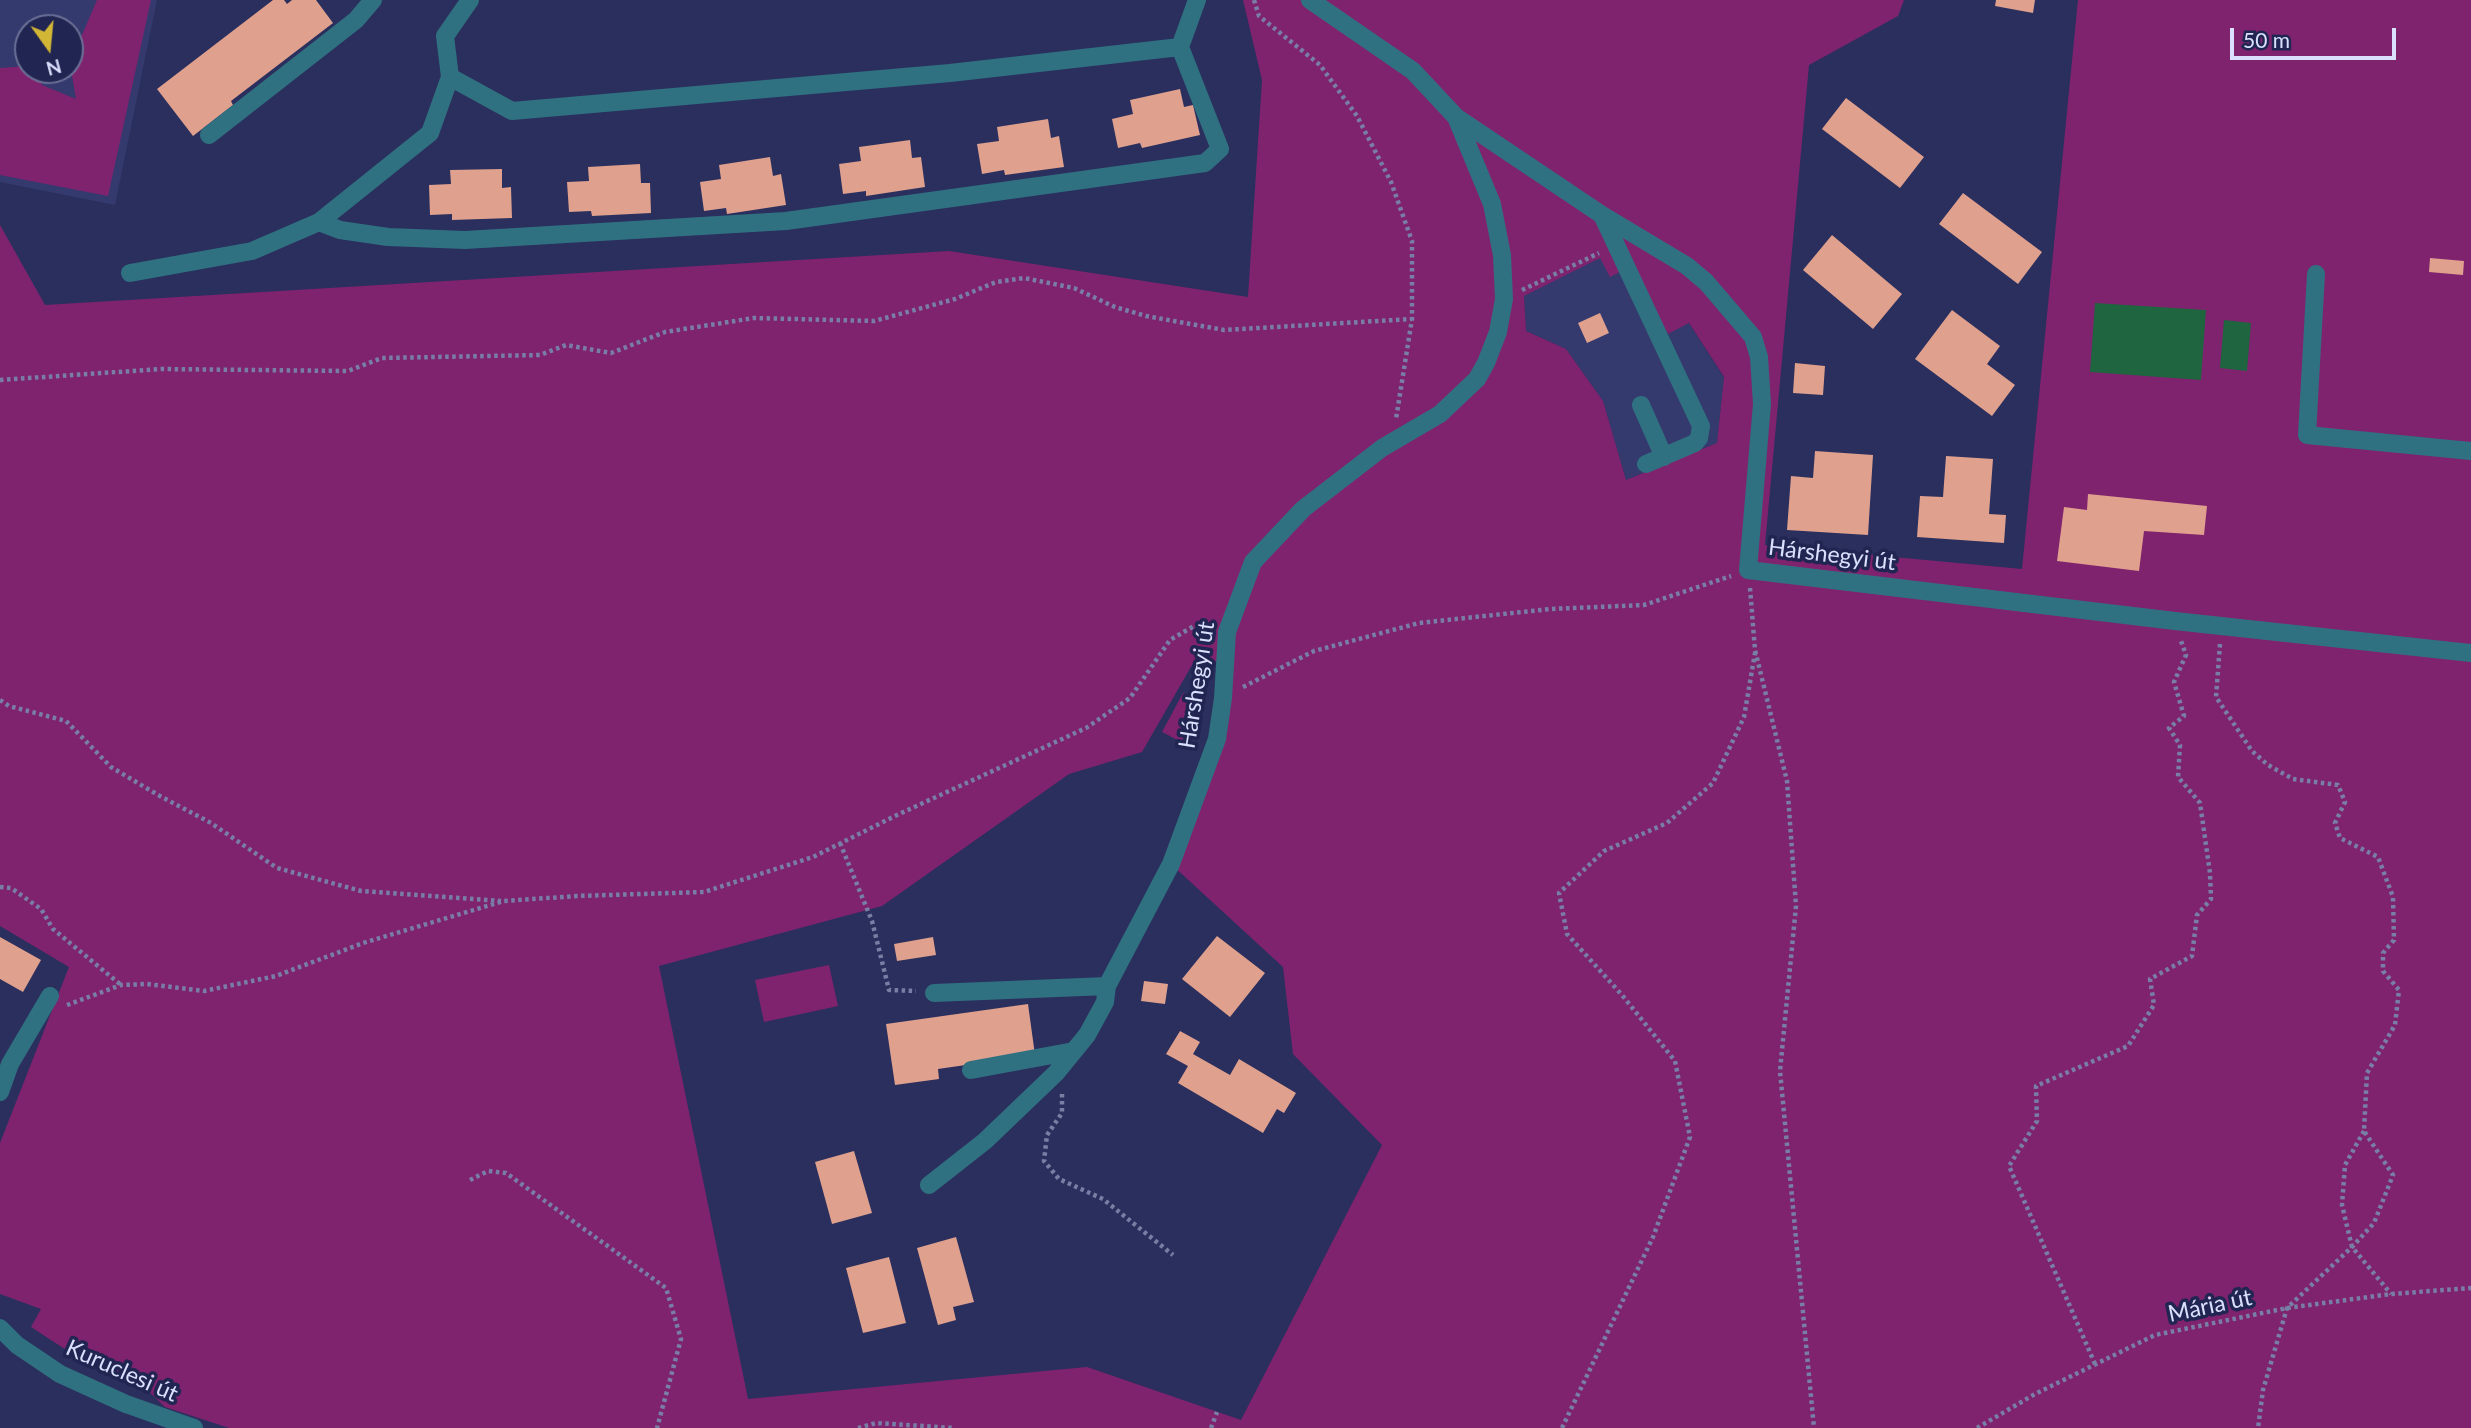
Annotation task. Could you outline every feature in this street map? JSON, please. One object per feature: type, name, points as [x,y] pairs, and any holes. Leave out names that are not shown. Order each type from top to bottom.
[{"type":"street","points":[[209,135],[356,20],[373,0]]},
{"type":"street","points":[[130,274],[252,251],[319,222],[430,133],[450,77],[445,36],[470,0]]},
{"type":"street","points":[[319,222],[340,230],[388,237],[465,240],[786,221],[1205,163],[1220,149],[1180,47],[1197,0]]},
{"type":"street","name":"Hárshegyi út","points":[[1310,0],[1413,71],[1455,117],[1602,215],[1687,266],[1706,282],[1753,337],[1759,357],[1762,404],[1748,570],[2471,653]]},
{"type":"street","points":[[450,77],[512,111],[950,73],[1180,47]]},
{"type":"street","name":"Hárshegyi út","points":[[929,1185],[985,1141],[1056,1073],[1087,1035],[1105,1002],[1107,986],[1171,864],[1217,739],[1223,698],[1223,663],[1227,632],[1253,562],[1303,509],[1382,448],[1440,414],[1477,379],[1486,363],[1498,332],[1504,299],[1502,255],[1492,204],[1455,117]]},
{"type":"street","points":[[1602,215],[1701,426],[1699,438],[1695,443],[1646,464]]},
{"type":"street","points":[[2316,274],[2307,435],[2471,451]]},
{"type":"street","points":[[1641,405],[1664,457]]},
{"type":"street","points":[[934,993],[1107,986]]},
{"type":"street","points":[[0,1092],[10,1064],[56,1003]]},
{"type":"street","points":[[971,1070],[1074,1051]]},
{"type":"street","name":"Kuruclesi út","points":[[0,1328],[17,1345],[60,1374],[127,1404],[194,1428]]},
{"type":"path","points":[[1254,0],[1259,16],[1320,65],[1357,116],[1391,182],[1412,241],[1412,319],[1396,421],[1382,448]]},
{"type":"path","points":[[1504,299],[1615,244]]},
{"type":"path","points":[[0,380],[161,369],[348,371],[382,358],[540,355],[566,345],[611,353],[665,331],[754,318],[874,321],[955,299],[996,282],[1024,278],[1074,288],[1146,316],[1224,330],[1412,319]]},
{"type":"path","points":[[1223,698],[1314,651],[1419,623],[1550,609],[1644,605],[1748,570],[1755,650],[1787,781],[1796,906],[1780,1071],[1814,1428]]},
{"type":"path","points":[[2095,1364],[2009,1166],[2037,1121],[2036,1086],[2128,1046],[2154,1005],[2150,979],[2192,957],[2197,915],[2211,899],[2200,803],[2178,776],[2180,745],[2169,728],[2184,716],[2174,682],[2186,655],[2175,621]]},
{"type":"path","points":[[0,700],[9,706],[66,721],[111,767],[211,823],[277,868],[361,891],[504,901],[705,892],[813,857],[1086,728],[1130,698],[1170,640],[1194,626],[1227,632]]},
{"type":"path","points":[[2221,626],[2216,697],[2252,751],[2268,765],[2293,779],[2338,785],[2345,802],[2335,823],[2340,838],[2378,857],[2393,897],[2395,940],[2383,953],[2383,971],[2399,990],[2395,1025],[2367,1073],[2364,1131],[2345,1165],[2342,1206],[2351,1247],[2391,1294]]},
{"type":"path","points":[[1562,1428],[1653,1237],[1690,1137],[1675,1061],[1622,995],[1567,934],[1559,893],[1604,851],[1667,823],[1713,783],[1744,717],[1755,650]]},
{"type":"path","points":[[840,844],[872,921],[889,990],[934,993]]},
{"type":"path","points":[[0,887],[11,888],[41,909],[53,929],[121,985]]},
{"type":"path","points":[[56,1003],[69,1003],[121,985],[147,984],[204,991],[276,976],[363,943],[504,901]]},
{"type":"path","points":[[1056,1073],[1063,1088],[1062,1113],[1047,1135],[1044,1161],[1059,1179],[1103,1199],[1173,1255]]},
{"type":"path","points":[[2258,1428],[2263,1390],[2287,1308],[2374,1223],[2393,1175],[2364,1131]]},
{"type":"path","points":[[470,1180],[488,1171],[506,1173],[666,1288],[681,1339],[657,1428]]},
{"type":"path","name":"Mária út","points":[[1977,1428],[2035,1394],[2155,1335],[2287,1308],[2391,1294],[2471,1288]]},
{"type":"path","points":[[1211,1428],[1217,1412]]},
{"type":"path","points":[[858,1428],[876,1423],[954,1428]]},
{"type":"shaded area","points":[[0,0],[157,0],[115,205],[0,182]]},
{"type":"shaded area","points":[[97,0],[151,0],[108,196],[0,175],[0,68],[14,67],[14,84],[41,84],[76,99],[74,84],[84,84],[84,30]]},
{"type":"shaded area","points":[[1243,0],[1904,0],[1898,16],[1809,65],[1765,545],[2022,569],[2078,0],[2471,0],[2471,1428],[229,1428],[165,1407],[138,1381],[71,1353],[31,1327],[41,1309],[0,1294],[0,1143],[69,967],[0,926],[0,225],[45,305],[949,251],[1248,297],[1262,80]],"holes":[[[1600,258],[1610,277],[1631,266],[1668,334],[1689,323],[1724,377],[1717,443],[1626,480],[1603,401],[1566,349],[1526,331],[1524,296]],[[1196,658],[1223,663],[1217,739],[1171,864],[1283,967],[1293,1054],[1382,1145],[1241,1420],[1087,1367],[748,1399],[659,966],[882,906],[1069,774],[1142,752]]]},
{"type":"shaded area","points":[[1600,257],[1631,265],[1668,334],[1688,322],[1724,378],[1717,443],[1626,480],[1603,401],[1566,349],[1526,331],[1524,296]]},
{"type":"shaded area","points":[[2095,303],[2206,310],[2201,380],[2090,372]]},
{"type":"shaded area","points":[[2224,320],[2251,323],[2247,371],[2220,368]]},
{"type":"shaded area","points":[[1183,693],[1206,698],[1189,746],[1162,732]]},
{"type":"shaded area","points":[[829,965],[838,1006],[764,1022],[755,980]]},
{"type":"building","points":[[273,0],[284,0],[287,4],[292,0],[316,0],[333,23],[231,101],[233,105],[193,136],[157,89]]},
{"type":"building","points":[[1996,0],[2035,0],[2033,13],[1995,6]]},
{"type":"building","points":[[1180,89],[1184,107],[1193,105],[1200,135],[1142,148],[1140,143],[1118,148],[1112,119],[1133,114],[1130,100]]},
{"type":"building","points":[[1846,98],[1924,157],[1900,188],[1822,129]]},
{"type":"building","points":[[1048,119],[1051,138],[1059,136],[1064,167],[1005,175],[1004,170],[982,174],[977,144],[999,141],[997,127]]},
{"type":"building","points":[[910,140],[912,158],[921,157],[925,187],[866,196],[866,191],[843,194],[839,164],[861,161],[859,147]]},
{"type":"building","points":[[770,157],[773,176],[781,174],[786,205],[727,214],[726,208],[704,211],[700,182],[721,179],[719,165]]},
{"type":"building","points":[[640,164],[641,183],[650,183],[651,213],[592,216],[591,211],[569,212],[567,182],[589,181],[588,167]]},
{"type":"building","points":[[502,169],[502,188],[511,187],[512,218],[452,220],[452,214],[430,215],[429,185],[451,184],[450,170]]},
{"type":"building","points":[[1963,193],[2042,252],[2018,284],[1939,224]]},
{"type":"building","points":[[1832,235],[1902,294],[1873,329],[1803,270]]},
{"type":"building","points":[[2430,258],[2464,261],[2463,275],[2429,272]]},
{"type":"building","points":[[1952,310],[2000,346],[1987,364],[2015,385],[1992,416],[1915,359]]},
{"type":"building","points":[[1600,313],[1609,333],[1587,343],[1578,323]]},
{"type":"building","points":[[1795,363],[1825,366],[1823,395],[1793,393]]},
{"type":"building","points":[[1815,451],[1873,455],[1868,535],[1787,530],[1791,476],[1813,478]]},
{"type":"building","points":[[1946,456],[1993,459],[1989,514],[2006,515],[2004,543],[1917,537],[1920,496],[1943,497]]},
{"type":"building","points":[[2088,494],[2207,506],[2204,535],[2144,531],[2139,571],[2057,561],[2064,507],[2087,510]]},
{"type":"building","points":[[1199,665],[1208,669],[1203,680],[1192,675]]},
{"type":"building","points":[[1217,936],[1265,973],[1230,1017],[1182,979]]},
{"type":"building","points":[[0,937],[41,960],[23,992],[0,979]]},
{"type":"building","points":[[933,937],[936,955],[897,961],[894,944]]},
{"type":"building","points":[[1144,981],[1168,984],[1165,1004],[1141,1001]]},
{"type":"building","points":[[1028,1004],[1035,1055],[938,1069],[939,1079],[895,1085],[886,1024]]},
{"type":"building","points":[[1180,1031],[1200,1042],[1193,1054],[1230,1075],[1239,1059],[1296,1093],[1284,1113],[1277,1109],[1263,1133],[1178,1083],[1188,1066],[1166,1054]]},
{"type":"building","points":[[854,1151],[872,1213],[832,1224],[815,1162]]},
{"type":"building","points":[[956,1237],[974,1302],[953,1307],[956,1320],[938,1325],[917,1248]]},
{"type":"building","points":[[889,1257],[906,1323],[863,1333],[846,1268]]}]
